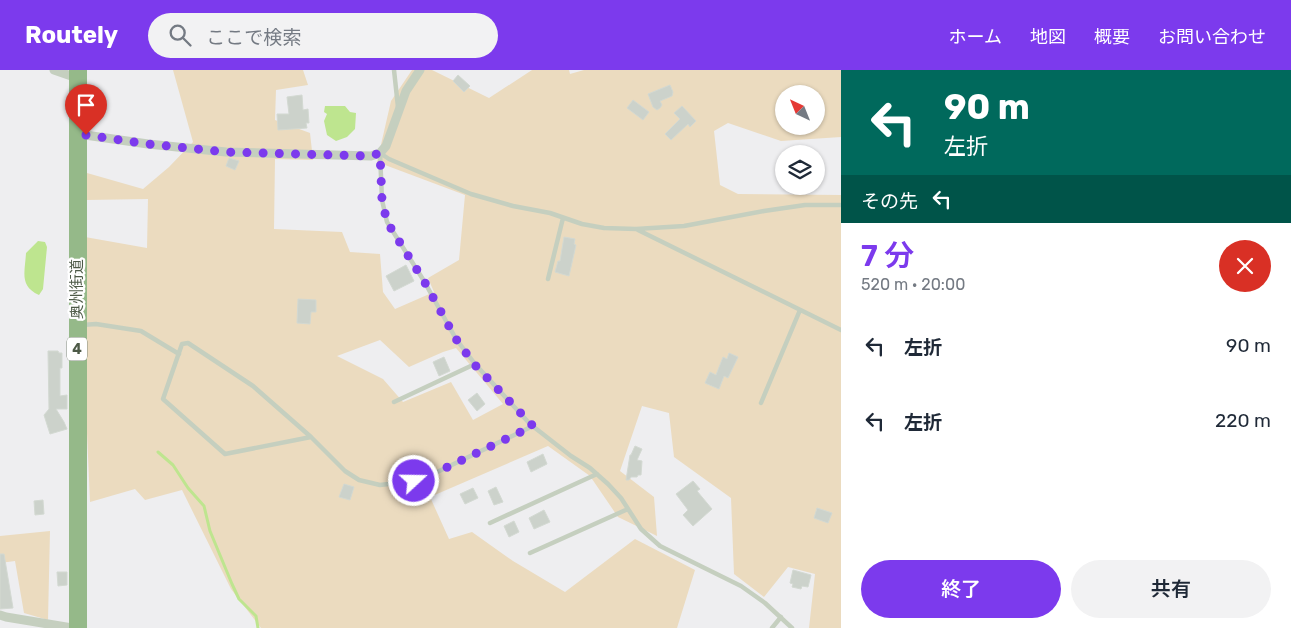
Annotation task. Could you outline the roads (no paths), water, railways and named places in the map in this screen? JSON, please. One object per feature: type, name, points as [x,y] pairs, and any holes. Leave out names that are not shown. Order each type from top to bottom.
[{"type":"highway","name":"奥州街道","points":[[78,74],[78,628]]},
{"type":"street","points":[[54,70],[78,74]]},
{"type":"street","points":[[78,134],[226,152],[370,156],[380,153],[386,146],[398,108],[406,91],[420,70]]},
{"type":"street","points":[[0,615],[72,628]]},
{"type":"lane","points":[[394,70],[398,108]]},
{"type":"lane","points":[[380,153],[389,159],[471,194],[513,206],[550,213],[582,224],[604,228],[636,229],[684,226],[806,205],[841,206]]},
{"type":"lane","points":[[380,153],[382,200],[387,222],[424,281],[456,339],[474,364],[533,426],[597,474],[621,498],[641,529],[660,546],[741,586],[792,628]]},
{"type":"lane","points":[[548,279],[563,218]]},
{"type":"lane","points":[[636,229],[841,330]]},
{"type":"lane","points":[[761,402],[800,310]]},
{"type":"lane","points":[[77,326],[96,324],[141,331],[179,354]]},
{"type":"lane","points":[[311,437],[225,454],[163,399],[182,344],[188,343],[253,386],[311,437],[345,471],[359,480],[380,485],[414,481],[433,474],[533,426]]},
{"type":"lane","points":[[394,402],[474,364]]},
{"type":"lane","points":[[490,523],[597,474]]},
{"type":"lane","points":[[530,553],[628,509]]},
{"type":"lane","points":[[772,628],[780,617]]},
{"type":"waterway","points":[[158,452],[173,465],[188,488],[204,506],[210,531],[232,584],[239,599],[256,616],[258,628]]}]
